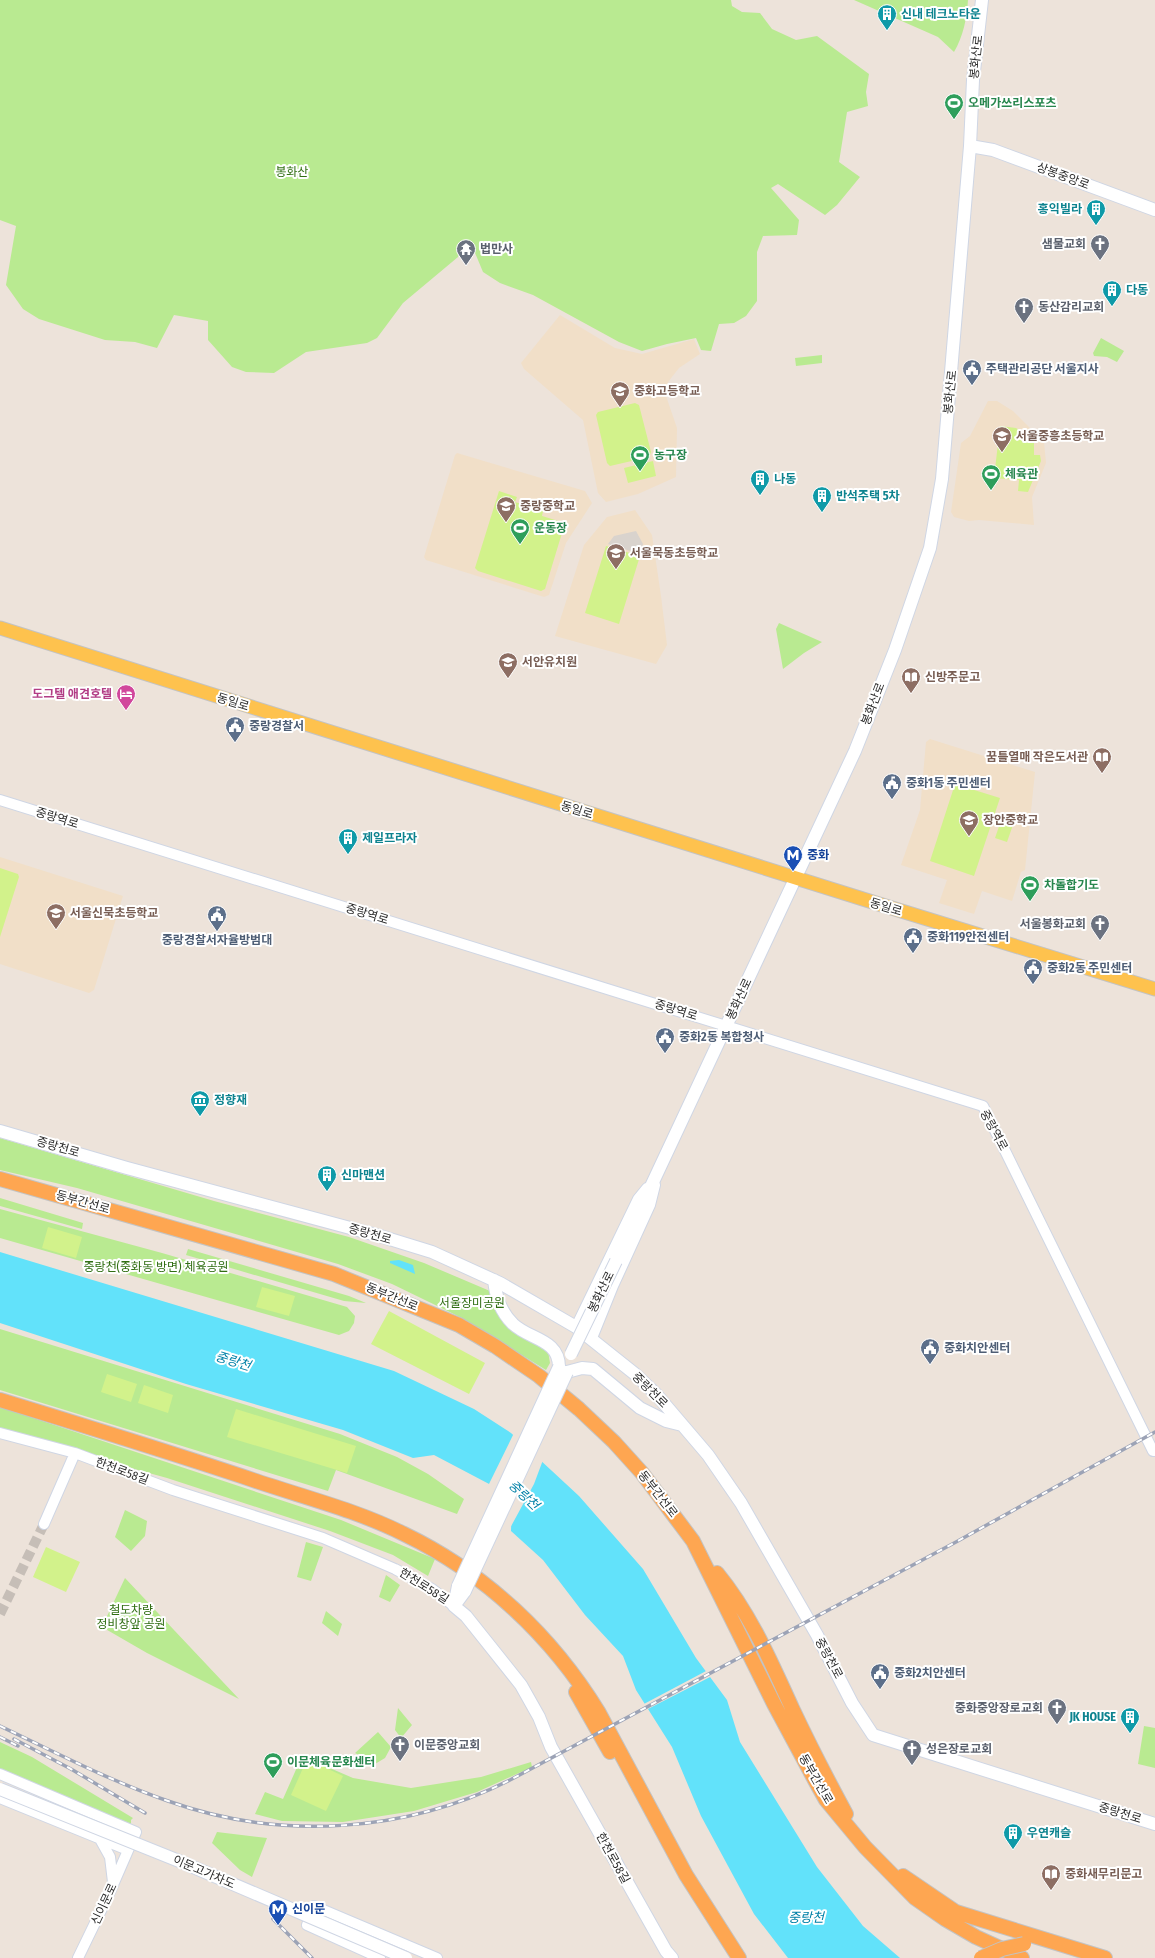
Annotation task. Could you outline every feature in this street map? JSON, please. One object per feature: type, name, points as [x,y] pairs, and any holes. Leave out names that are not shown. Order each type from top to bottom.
[{"type":"highway","name":"동부간선로","points":[[0,1179],[334,1274],[459,1325],[495,1346],[539,1376],[579,1409],[614,1442],[642,1473],[685,1529],[701,1554],[774,1704],[826,1800],[865,1847],[915,1898],[945,1919],[976,1937],[1023,1951]]},
{"type":"highway","points":[[0,1400],[173,1454],[316,1502],[341,1508],[403,1533],[443,1554],[476,1577],[516,1611],[540,1634],[569,1667],[599,1713],[686,1875],[739,1958]]},
{"type":"highway","points":[[865,1847],[918,1887],[956,1912],[1105,1958]]},
{"type":"highway","points":[[981,1958],[1002,1949],[1023,1951],[1069,1947]]},
{"type":"main road","name":"봉화산로","points":[[454,1606],[570,1354],[656,1177],[860,738],[895,650],[932,539],[942,478],[970,146],[973,80],[982,0]]},
{"type":"main road","name":"상봉중앙로","points":[[970,146],[993,150],[1155,210]]},
{"type":"main road","name":"동일로","points":[[0,628],[355,741],[1155,989]]},
{"type":"main road","name":"중랑천로","points":[[0,1131],[127,1168],[380,1236],[432,1252],[494,1280],[576,1327],[592,1338],[656,1394],[708,1456],[741,1503],[817,1635],[852,1703],[872,1735],[1155,1824]]},
{"type":"main road","points":[[494,1280],[496,1297],[503,1312],[520,1330],[551,1347],[559,1359],[563,1370],[582,1368],[592,1369],[640,1408],[666,1421],[682,1425]]},
{"type":"main road","name":"한천로58길","points":[[454,1606],[466,1616],[521,1685],[539,1717],[551,1747],[632,1892],[666,1951],[672,1958]]},
{"type":"main road","name":"이문고가차도","points":[[0,1789],[180,1861],[406,1958]]},
{"type":"street","name":"중랑역로","points":[[0,800],[983,1106],[1153,1451],[1155,1451]]},
{"type":"street","points":[[576,1327],[638,1199],[656,1177]]},
{"type":"street","points":[[592,1338],[613,1286],[650,1205],[656,1177]]},
{"type":"street","name":"한천로58길","points":[[0,1433],[75,1453],[173,1490],[324,1538],[395,1568],[432,1589],[454,1606]]},
{"type":"street","points":[[44,1524],[75,1453]]},
{"type":"street","name":"신이문로","points":[[0,1774],[136,1832],[113,1886],[78,1958]]},
{"type":"street","points":[[0,1798],[128,1850]]},
{"type":"street","points":[[100,1839],[110,1857],[113,1886]]},
{"type":"street","points":[[380,1958],[306,1925],[314,1906],[437,1958]]},
{"type":"shaded area","name":"중화고등학교","points":[[560,315],[615,348],[642,354],[694,339],[700,354],[679,368],[668,382],[666,396],[677,428],[676,477],[638,494],[606,502],[598,493],[583,420],[524,369],[521,363]]},
{"type":"shaded area","name":"서울중흥초등학교","points":[[988,401],[997,401],[1013,411],[1044,442],[1046,463],[1032,497],[1034,525],[979,520],[969,521],[954,517],[951,512],[961,443],[970,436]]},
{"type":"shaded area","name":"중랑중학교","points":[[457,453],[585,491],[592,503],[566,543],[549,595],[544,597],[426,560],[424,557],[455,455]]},
{"type":"shaded area","name":"서울묵동초등학교","points":[[635,510],[652,535],[661,596],[667,645],[656,664],[555,636],[584,545],[607,517]]},
{"type":"shaded area","points":[[636,531],[643,544],[640,554],[608,544],[614,536]]},
{"type":"shaded area","name":"장안중학교","points":[[930,739],[1035,772],[1025,870],[1021,872],[1012,901],[982,891],[974,914],[939,903],[947,880],[901,865],[920,810],[926,742]]},
{"type":"shaded area","name":"서울신묵초등학교","points":[[0,857],[123,896],[94,990],[89,993],[0,964]]},
{"type":"green space","name":"봉화산","points":[[0,0],[731,0],[732,6],[742,12],[760,13],[772,29],[796,40],[817,36],[869,74],[866,92],[868,106],[847,112],[839,162],[860,177],[837,205],[825,215],[778,184],[771,188],[799,220],[797,235],[763,236],[757,252],[757,301],[746,316],[734,323],[719,324],[711,351],[701,350],[696,338],[642,351],[619,342],[533,295],[500,283],[483,272],[473,248],[463,242],[458,257],[403,303],[377,338],[367,343],[306,352],[274,373],[246,372],[232,367],[208,340],[208,321],[174,315],[157,348],[135,342],[105,340],[39,319],[23,309],[6,285],[16,226],[0,220]]},
{"type":"green space","points":[[854,0],[968,0],[964,27],[954,52],[938,37]]},
{"type":"green space","points":[[1101,338],[1124,351],[1117,362],[1107,357],[1094,356],[1093,353]]},
{"type":"green space","points":[[822,355],[822,363],[796,366],[795,358]]},
{"type":"green space","points":[[635,403],[639,405],[651,452],[649,457],[610,466],[607,463],[596,415],[598,412]]},
{"type":"green space","points":[[1000,426],[1016,428],[1034,439],[1034,455],[1040,455],[1041,461],[1028,492],[1018,491],[1019,480],[994,478]]},
{"type":"green space","name":"농구장","points":[[653,461],[656,476],[628,483],[624,468]]},
{"type":"green space","name":"운동장","points":[[499,491],[517,497],[515,502],[543,511],[542,516],[565,523],[545,589],[541,591],[478,571],[475,568]]},
{"type":"green space","points":[[606,546],[640,556],[619,624],[585,613]]},
{"type":"green space","points":[[779,623],[822,642],[804,653],[783,669],[776,629]]},
{"type":"green space","points":[[955,784],[1000,798],[974,876],[930,861]]},
{"type":"green space","points":[[1003,815],[1015,819],[1007,842],[995,838]]},
{"type":"green space","points":[[0,868],[18,874],[19,877],[0,937]]},
{"type":"green space","name":"서울장미공원","points":[[0,1138],[214,1201],[349,1237],[424,1263],[490,1291],[495,1306],[548,1351],[550,1363],[546,1370],[462,1318],[392,1284],[338,1264],[77,1188],[0,1170]]},
{"type":"green space","points":[[0,1198],[83,1223],[82,1229],[0,1206]]},
{"type":"green space","name":"중랑천(중화동 방면) 체육공원","points":[[0,1209],[162,1253],[347,1307],[355,1316],[354,1323],[349,1331],[339,1335],[0,1238]]},
{"type":"green space","points":[[48,1227],[82,1237],[76,1258],[42,1248]]},
{"type":"green space","points":[[188,1249],[349,1296],[366,1303],[344,1301],[186,1255]]},
{"type":"green space","points":[[262,1287],[295,1296],[289,1316],[256,1307]]},
{"type":"green space","points":[[389,1311],[485,1363],[469,1394],[371,1344]]},
{"type":"green space","points":[[0,1329],[340,1434],[397,1457],[428,1474],[464,1499],[457,1514],[336,1470],[328,1491],[0,1390]]},
{"type":"green space","points":[[107,1374],[137,1384],[131,1402],[101,1392]]},
{"type":"green space","points":[[144,1385],[173,1395],[168,1413],[138,1403]]},
{"type":"green space","points":[[0,1407],[341,1520],[435,1559],[428,1576],[393,1555],[330,1531],[167,1478],[0,1432]]},
{"type":"green space","points":[[236,1409],[356,1446],[347,1473],[227,1437]]},
{"type":"green space","points":[[125,1510],[147,1521],[145,1536],[131,1551],[115,1537]]},
{"type":"green space","points":[[306,1542],[323,1547],[311,1581],[297,1577]]},
{"type":"green space","points":[[46,1547],[80,1562],[66,1592],[33,1577]]},
{"type":"green space","points":[[386,1575],[400,1585],[390,1602],[379,1597]]},
{"type":"green space","name":"철도차량 정비창앞 공원","points":[[125,1578],[239,1699],[147,1653],[102,1627]]},
{"type":"green space","points":[[326,1611],[342,1624],[338,1636],[322,1623]]},
{"type":"green space","points":[[398,1708],[412,1725],[401,1738],[395,1730]]},
{"type":"green space","points":[[1144,1726],[1155,1728],[1155,1768],[1138,1764]]},
{"type":"green space","points":[[378,1732],[391,1747],[385,1758],[375,1764],[355,1753]]},
{"type":"green space","points":[[0,1742],[32,1757],[133,1818],[131,1820],[131,1828],[0,1775]]},
{"type":"green space","points":[[302,1756],[353,1778],[411,1788],[481,1777],[531,1762],[532,1767],[477,1792],[414,1811],[343,1822],[282,1821],[255,1814],[265,1792],[283,1799]]},
{"type":"green space","points":[[307,1759],[343,1776],[326,1811],[291,1795]]},
{"type":"green space","points":[[217,1832],[267,1838],[252,1877],[240,1870],[212,1843]]},
{"type":"water","name":"중랑천","points":[[0,1252],[394,1371],[474,1409],[511,1433],[579,1496],[643,1569],[696,1658],[727,1700],[740,1742],[817,1867],[863,1926],[900,1958],[788,1958],[754,1914],[701,1816],[672,1747],[636,1690],[623,1656],[585,1615],[543,1560],[511,1531],[512,1496],[434,1455],[413,1458],[343,1430],[186,1384],[0,1323]]},
{"type":"water","points":[[399,1260],[413,1265],[415,1274],[390,1263],[390,1261]]},
{"type":"pier","points":[[514,1433],[543,1460],[534,1484],[509,1530],[510,1498],[488,1486]]},
{"type":"pier","points":[[708,1670],[712,1676],[646,1710],[642,1705]]},
{"type":"tunnel","points":[[0,1614],[44,1524]]},
{"type":"railway","points":[[0,1726],[83,1766],[146,1793],[211,1814],[254,1822],[298,1826],[342,1825],[385,1820],[428,1811],[470,1798],[510,1780],[956,1542],[1155,1432]]},
{"type":"railway","points":[[0,1737],[18,1746]]},
{"type":"railway","points":[[14,1739],[71,1769],[145,1813]]},
{"type":"railway","points":[[273,1919],[312,1958]]},
{"type":"place","name":"신내 테크노타운","points":[[887,31]]},
{"type":"place","name":"오메가쓰리스포츠","points":[[954,120]]},
{"type":"place","name":"홍익빌라","points":[[1096,226]]},
{"type":"place","name":"샘물교회","points":[[1100,261]]},
{"type":"place","name":"법만사","points":[[466,266]]},
{"type":"place","name":"다동","points":[[1112,307]]},
{"type":"place","name":"동산감리교회","points":[[1024,324]]},
{"type":"place","name":"주택관리공단 서울지사","points":[[972,386]]},
{"type":"place","name":"중화고등학교","points":[[620,408]]},
{"type":"place","name":"서울중흥초등학교","points":[[1002,453]]},
{"type":"place","name":"농구장","points":[[640,472]]},
{"type":"place","name":"체육관","points":[[991,491]]},
{"type":"place","name":"나동","points":[[760,496]]},
{"type":"place","name":"반석주택 5차","points":[[822,513]]},
{"type":"place","name":"중랑중학교","points":[[506,523]]},
{"type":"place","name":"운동장","points":[[520,545]]},
{"type":"place","name":"서울묵동초등학교","points":[[616,570]]},
{"type":"place","name":"서안유치원","points":[[508,679]]},
{"type":"place","name":"신방주문고","points":[[911,694]]},
{"type":"place","name":"도그텔 애견호텔","points":[[126,711]]},
{"type":"place","name":"중랑경찰서","points":[[235,743]]},
{"type":"place","name":"꿈틀열매 작은도서관","points":[[1102,774]]},
{"type":"place","name":"중화1동 주민센터","points":[[892,800]]},
{"type":"place","name":"장안중학교","points":[[969,837]]},
{"type":"place","name":"제일프라자","points":[[348,855]]},
{"type":"place","name":"중화","points":[[793,872]]},
{"type":"place","name":"차돌합기도","points":[[1030,902]]},
{"type":"place","name":"서울신묵초등학교","points":[[56,930]]},
{"type":"place","name":"중랑경찰서자율방범대","points":[[217,932]]},
{"type":"place","name":"서울봉화교회","points":[[1100,941]]},
{"type":"place","name":"중화119안전센터","points":[[913,954]]},
{"type":"place","name":"중화2동 주민센터","points":[[1033,985]]},
{"type":"place","name":"중화2동 복합청사","points":[[665,1054]]},
{"type":"place","name":"정향재","points":[[200,1117]]},
{"type":"place","name":"신마맨션","points":[[327,1192]]},
{"type":"place","name":"중화치안센터","points":[[930,1365]]},
{"type":"place","name":"중화2치안센터","points":[[880,1690]]},
{"type":"place","name":"중화중앙장로교회","points":[[1057,1725]]},
{"type":"place","name":"JK HOUSE","points":[[1130,1734]]},
{"type":"place","name":"이문중앙교회","points":[[400,1762]]},
{"type":"place","name":"성은장로교회","points":[[912,1766]]},
{"type":"place","name":"이문체육문화센터","points":[[273,1779]]},
{"type":"place","name":"우연캐슬","points":[[1013,1850]]},
{"type":"place","name":"중화새무리문고","points":[[1051,1891]]},
{"type":"place","name":"신이문","points":[[278,1926]]}]
